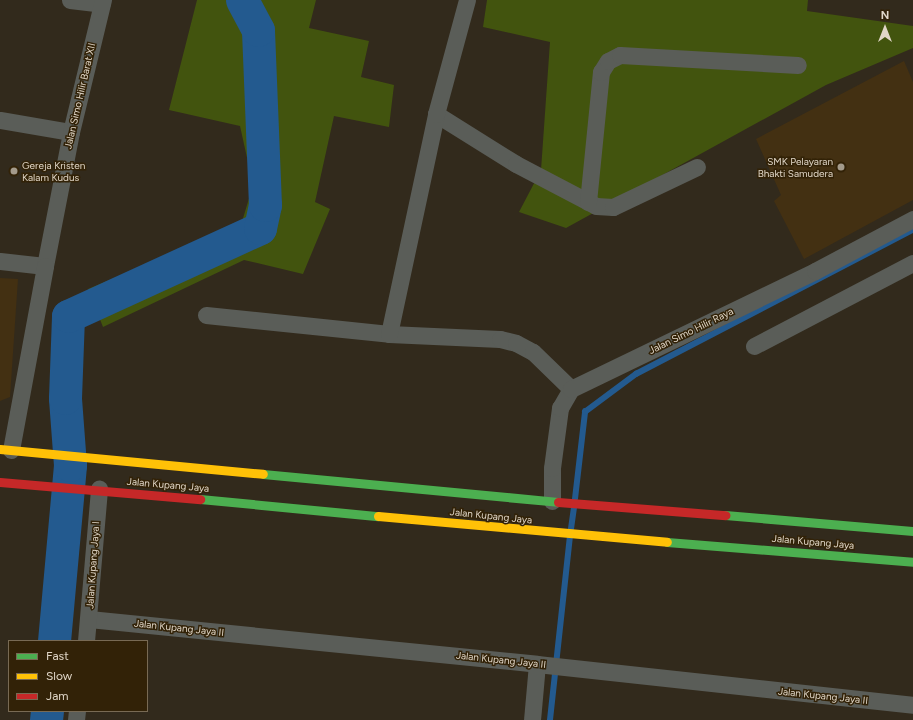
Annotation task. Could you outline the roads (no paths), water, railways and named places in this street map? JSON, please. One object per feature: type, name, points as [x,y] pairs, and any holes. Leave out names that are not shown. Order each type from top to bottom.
[{"type":"main road","name":"Jalan Kupang Jaya","points":[[6,449],[179,469],[598,504],[796,524],[913,531]]},
{"type":"main road","name":"Jalan Kupang Jaya","points":[[0,482],[66,488],[178,492],[559,533],[795,547],[913,562]]},
{"type":"street","points":[[70,0],[102,2]]},
{"type":"street","points":[[389,334],[436,114],[467,0]]},
{"type":"street","name":"Jalan Simo Hilir Barat XII","points":[[6,449],[45,266],[71,132],[102,2]]},
{"type":"street","points":[[588,202],[600,72],[608,61],[620,55],[798,65]]},
{"type":"street","points":[[436,114],[516,164],[596,206],[613,207],[697,167]]},
{"type":"street","points":[[0,120],[71,132]]},
{"type":"street","name":"Jalan Simo Hilir Raya","points":[[571,388],[815,271],[913,219]]},
{"type":"street","points":[[0,261],[45,266]]},
{"type":"street","points":[[754,346],[912,263]]},
{"type":"street","points":[[206,315],[389,334],[500,340],[516,343],[533,352],[571,388],[560,408],[552,468],[557,501]]},
{"type":"street","name":"Jalan Kupang Jaya I","points":[[86,640],[89,619],[94,489]]},
{"type":"street","name":"Jalan Kupang Jaya II","points":[[89,619],[542,664],[913,705]]},
{"type":"street","points":[[532,720],[542,664]]},
{"type":"waterway","points":[[54,640],[70,465],[65,398],[68,316],[260,228],[265,205],[258,30],[242,0]]},
{"type":"waterway","points":[[575,499],[585,412],[636,374],[913,230]]},
{"type":"waterway","points":[[571,529],[574,508]]},
{"type":"waterway","points":[[550,720],[570,537]]},
{"type":"waterway","points":[[46,720],[47,712]]},
{"type":"place","name":"SMK Pelayaran Bhakti Samudera","points":[[841,167]]},
{"type":"place","name":"Gereja Kristen Kalam Kudus","points":[[14,171]]}]
